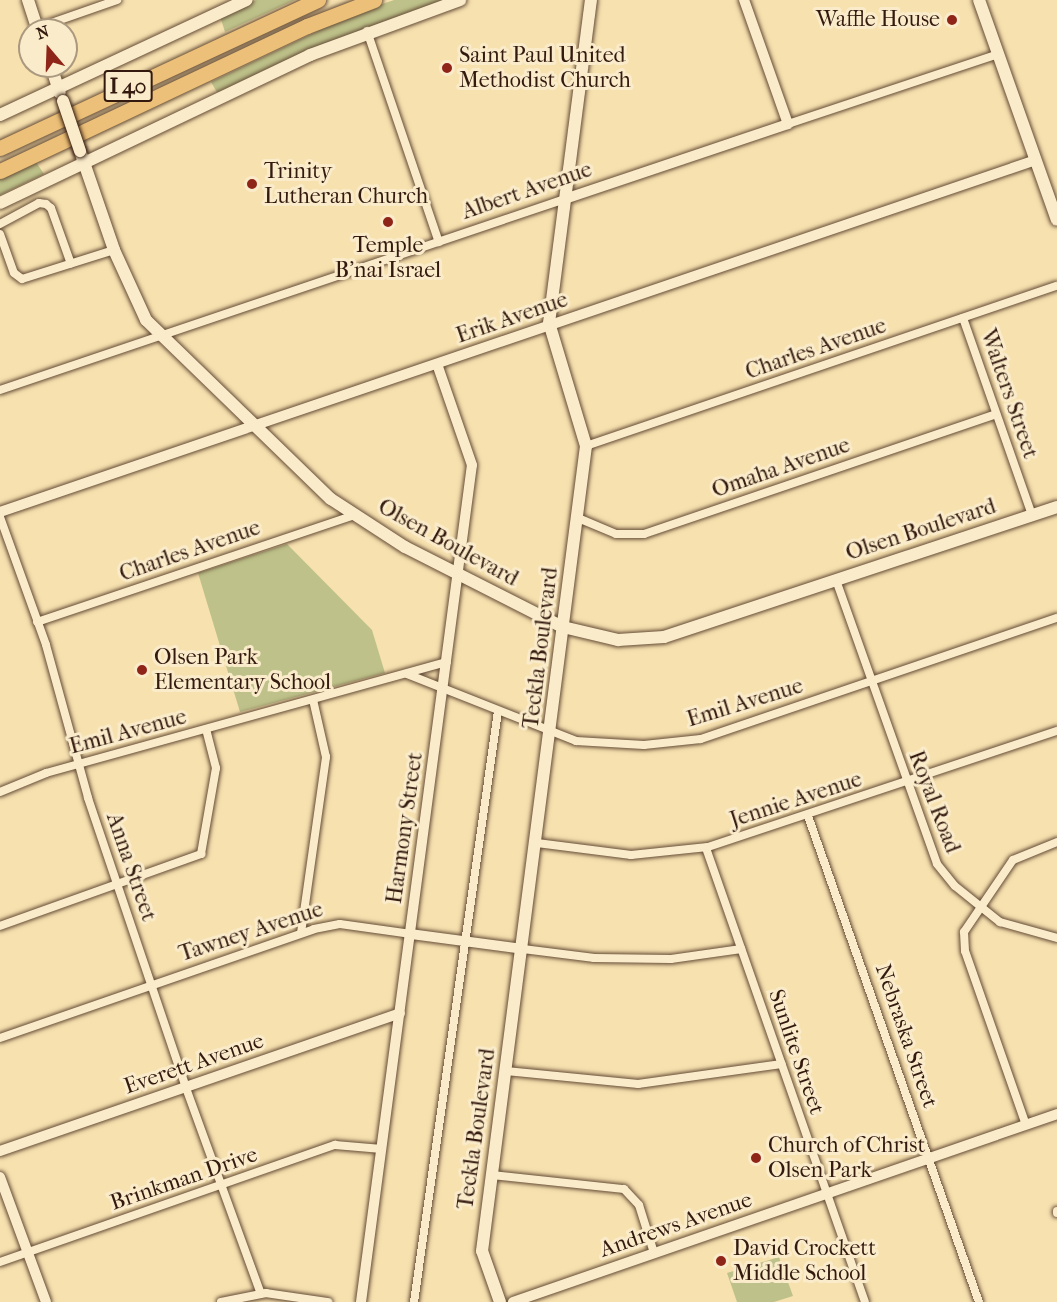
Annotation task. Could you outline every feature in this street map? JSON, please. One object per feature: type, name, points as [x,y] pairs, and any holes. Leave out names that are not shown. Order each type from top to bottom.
[{"type":"highway","name":"I 40","points":[[0,148],[318,0]]},
{"type":"highway","name":"I 40","points":[[0,171],[307,26],[374,0]]},
{"type":"main road","points":[[28,0],[34,18]]},
{"type":"main road","points":[[0,115],[246,0]]},
{"type":"main road","points":[[0,203],[82,157],[345,40],[460,0]]},
{"type":"main road","name":"Teckla Boulevard","points":[[500,1302],[482,1251],[552,732],[586,446],[549,326],[591,0]]},
{"type":"main road","points":[[979,0],[1057,220]]},
{"type":"main road","name":"Olsen Boulevard","points":[[55,78],[114,250],[146,320],[331,499],[405,547],[563,627],[618,640],[664,637],[1057,507]]},
{"type":"street","points":[[68,18],[117,0]]},
{"type":"street","points":[[744,0],[788,124]]},
{"type":"street","points":[[367,31],[439,242]]},
{"type":"street","name":"Albert Avenue","points":[[0,390],[998,54]]},
{"type":"street","name":"Erik Avenue","points":[[0,515],[1036,160]]},
{"type":"street","points":[[0,224],[39,203],[46,204],[51,208],[71,264]]},
{"type":"street","points":[[0,234],[18,278],[26,280],[114,250]]},
{"type":"street","name":"Charles Avenue","points":[[586,446],[1057,286]]},
{"type":"street","name":"Walters Street","points":[[963,318],[1032,515]]},
{"type":"street","name":"Harmony Street","points":[[361,1302],[472,465],[437,364]]},
{"type":"street","name":"Omaha Avenue","points":[[578,518],[616,534],[644,534],[996,414]]},
{"type":"street","name":"Anna Street","points":[[0,515],[37,622],[78,764],[118,886],[186,1088],[223,1184],[261,1294]]},
{"type":"street","name":"Charles Avenue","points":[[37,622],[355,515]]},
{"type":"street","name":"Royal Road","points":[[836,580],[870,681],[937,864],[978,907],[1016,929],[1057,938]]},
{"type":"street","name":"Emil Avenue","points":[[407,674],[576,741],[634,745],[701,739],[1057,618]]},
{"type":"street","name":"Emil Avenue","points":[[0,792],[10,785],[78,764],[447,662]]},
{"type":"street","points":[[301,933],[326,757],[313,700]]},
{"type":"street","points":[[414,1302],[463,941],[498,711]]},
{"type":"street","points":[[0,926],[118,886],[201,854],[216,768],[206,729]]},
{"type":"street","name":"Jennie Avenue","points":[[537,843],[631,855],[706,848],[1057,731]]},
{"type":"street","name":"Nebraska Street","points":[[807,816],[979,1302]]},
{"type":"street","points":[[1026,1125],[965,951],[964,932],[978,907],[1013,860],[1057,842]]},
{"type":"street","name":"Sunlite Street","points":[[706,848],[865,1302]]},
{"type":"street","name":"Tawney Avenue","points":[[0,1038],[301,933],[340,924],[523,949]]},
{"type":"street","points":[[523,949],[594,958],[671,959],[741,949]]},
{"type":"street","name":"Everett Avenue","points":[[0,1151],[400,1013]]},
{"type":"street","points":[[506,1071],[638,1084],[782,1064]]},
{"type":"street","name":"Andrews Avenue","points":[[513,1302],[1057,1114]]},
{"type":"street","name":"Brinkman Drive","points":[[0,1262],[335,1145],[382,1149]]},
{"type":"street","points":[[492,1175],[624,1189],[639,1205],[654,1253]]},
{"type":"street","points":[[0,1177],[46,1302]]},
{"type":"street","points":[[220,1302],[261,1294],[328,1302]]},
{"type":"green space","points":[[256,0],[295,0],[225,32],[220,16]]},
{"type":"green space","points":[[394,0],[447,0],[371,26],[218,94],[211,82],[356,13]]},
{"type":"green space","points":[[36,162],[44,174],[0,195],[0,179]]},
{"type":"green space","points":[[287,544],[372,630],[385,673],[240,712],[198,573]]},
{"type":"green space","points":[[779,1257],[793,1296],[774,1302],[737,1302],[727,1273]]},
{"type":"place","name":"Waffle House","points":[[952,20]]},
{"type":"place","name":"Saint Paul United Methodist Church","points":[[447,68]]},
{"type":"place","name":"Trinity Lutheran Church","points":[[252,184]]},
{"type":"place","name":"Temple B'nai Israel","points":[[388,222]]},
{"type":"place","name":"Olsen Park Elementary School","points":[[142,670]]},
{"type":"place","name":"Church of Christ Olsen Park","points":[[756,1158]]},
{"type":"place","name":"David Crockett Middle School","points":[[721,1261]]}]
